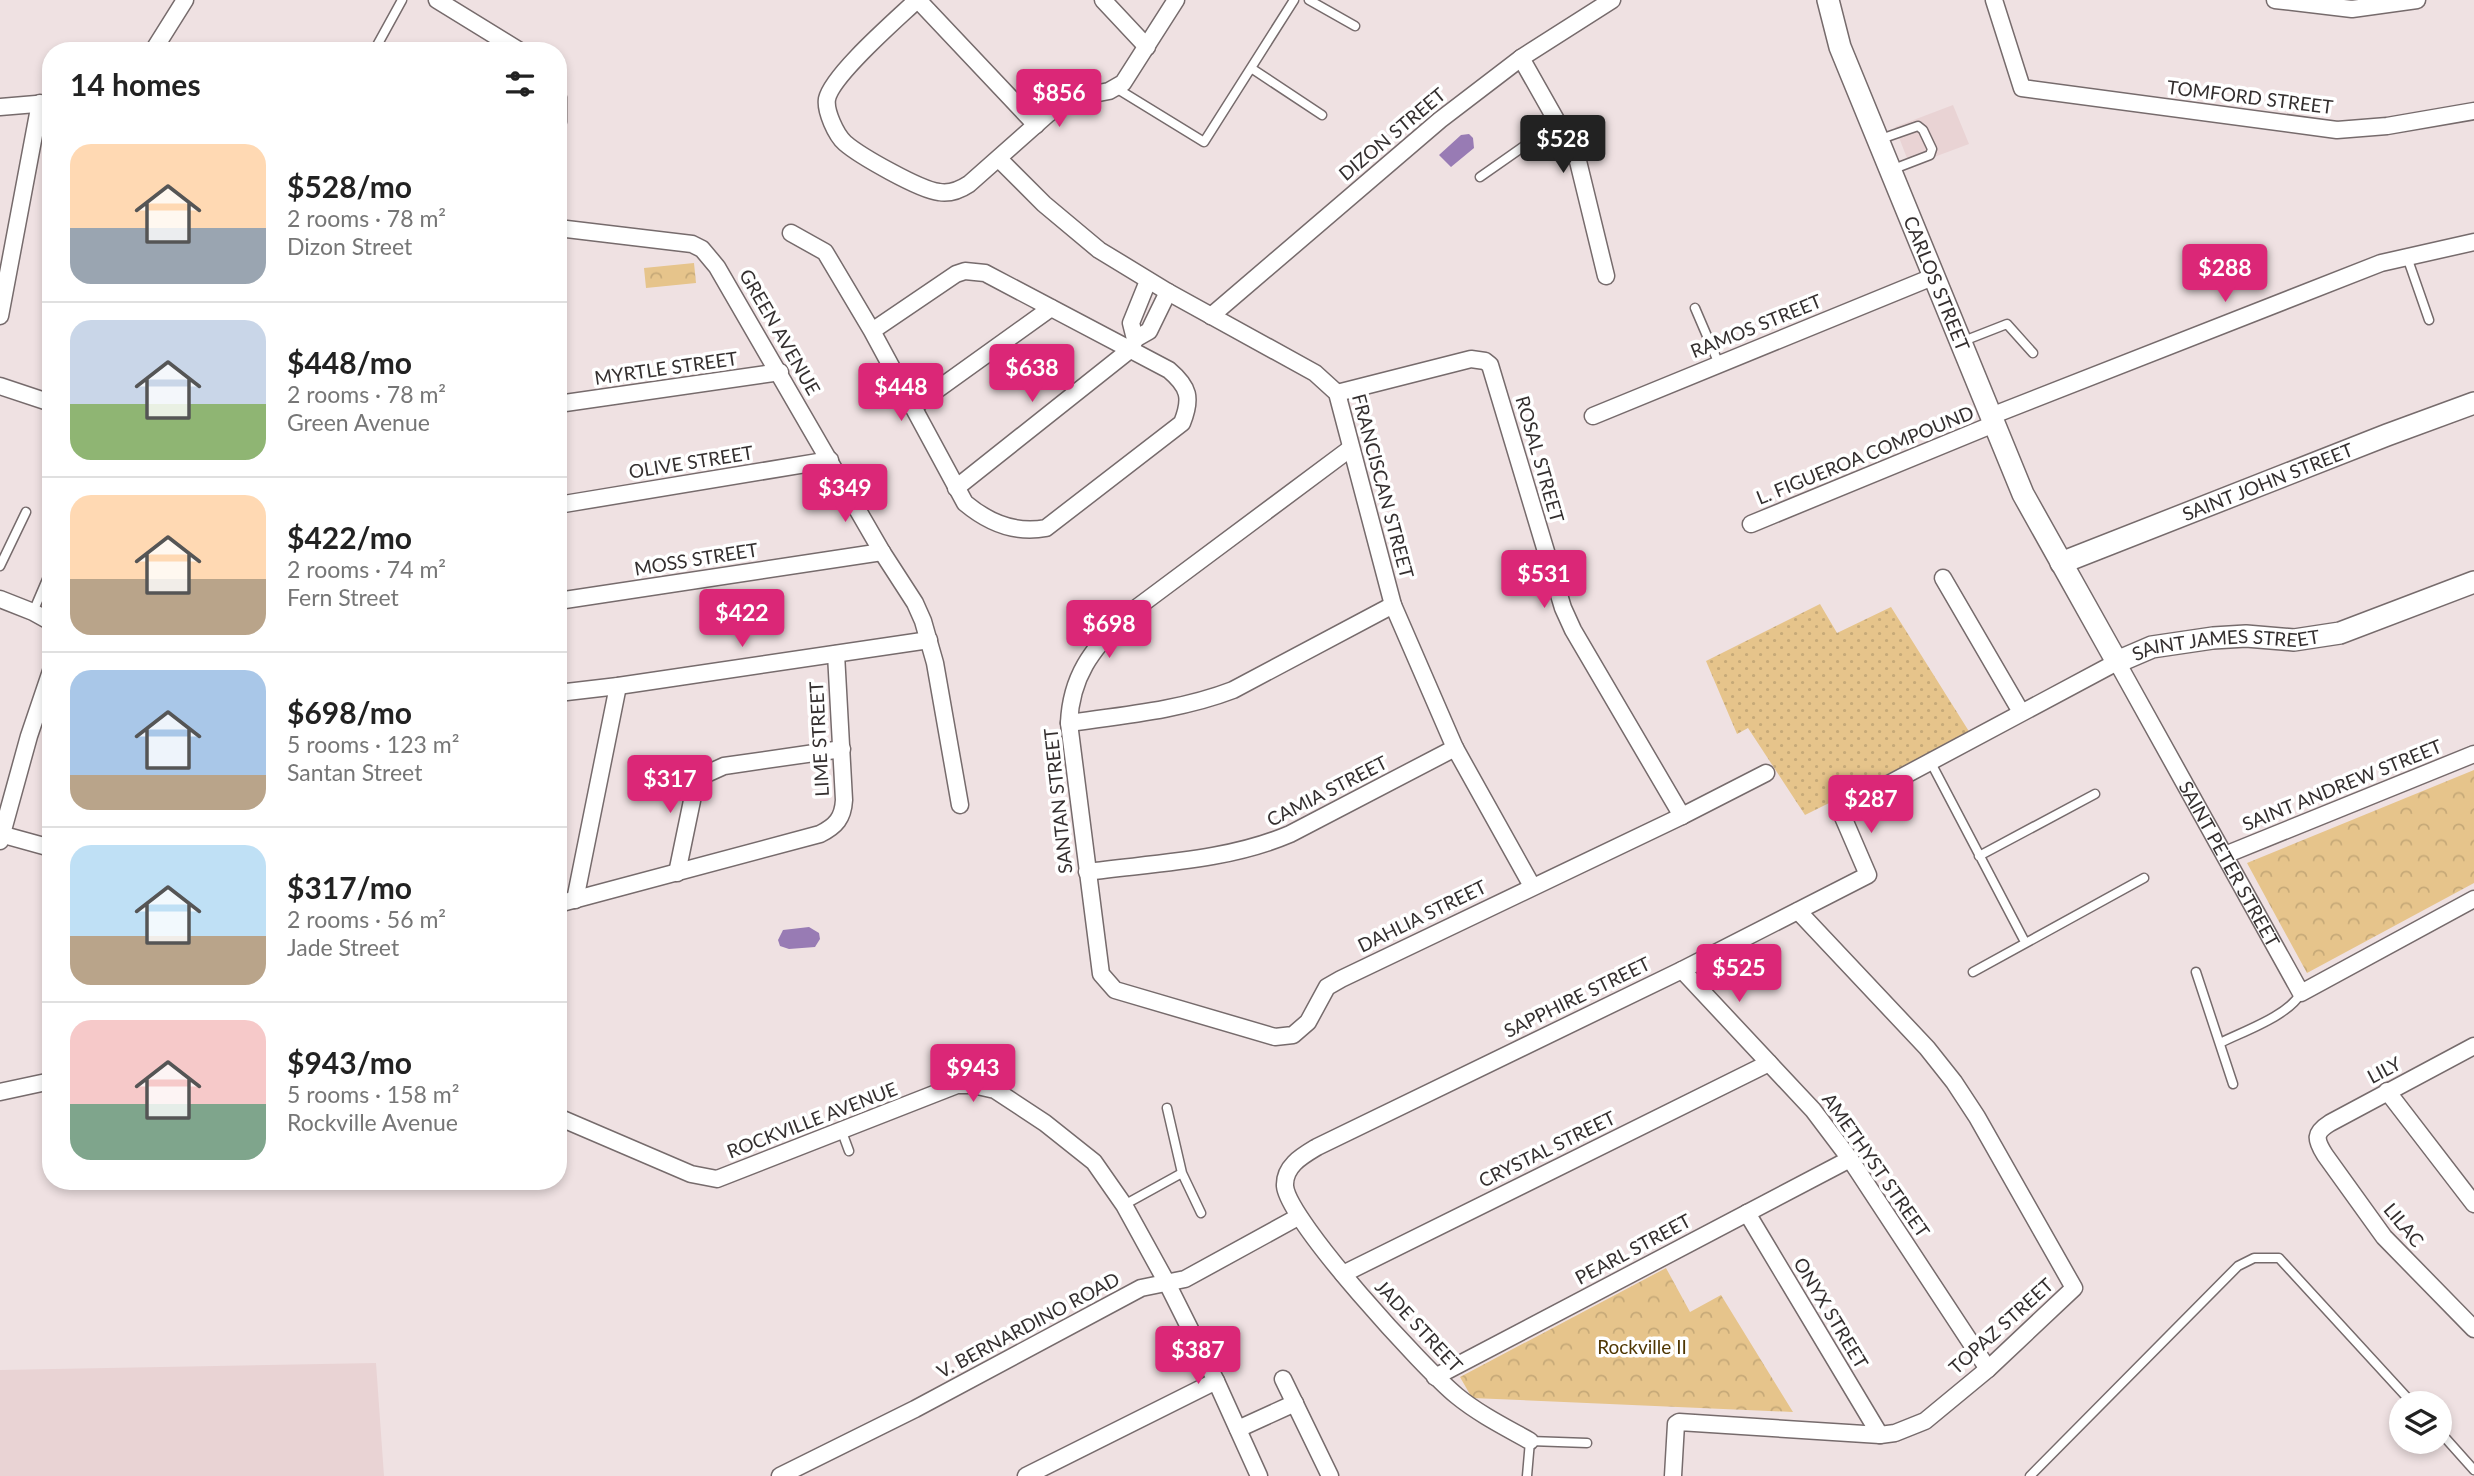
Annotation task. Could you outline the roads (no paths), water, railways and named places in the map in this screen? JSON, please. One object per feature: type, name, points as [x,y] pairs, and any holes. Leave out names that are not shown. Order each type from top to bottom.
[{"type":"street","points":[[159,42],[185,0]]},
{"type":"street","points":[[437,0],[505,42]]},
{"type":"street","points":[[1036,125],[917,0],[840,75],[827,99],[830,116],[843,141],[923,187],[951,192],[964,188],[1068,99],[1116,88],[1128,77],[1176,0]]},
{"type":"street","points":[[1103,0],[1147,47]]},
{"type":"street","name":"DIZON STREET","points":[[1211,316],[1440,120],[1521,58],[1612,0]]},
{"type":"street","name":"CARLOS STREET","points":[[1828,0],[1840,47],[1992,420],[2023,494],[2061,563]]},
{"type":"street","name":"TOMFORD STREET","points":[[1994,0],[2022,88],[2337,130],[2474,111]]},
{"type":"street","points":[[2275,0],[2352,9],[2417,0]]},
{"type":"street","points":[[1521,58],[1577,157],[1606,276]]},
{"type":"street","points":[[0,107],[42,103]]},
{"type":"street","points":[[0,316],[42,122]]},
{"type":"street","name":"FRANCISCAN STREET","points":[[999,159],[1070,227],[1099,250],[1168,292],[1315,373],[1337,393],[1393,605],[1455,748],[1532,886]]},
{"type":"street","name":"GREEN AVENUE","points":[[567,229],[679,242],[702,249],[717,267],[882,552],[915,603],[929,639],[940,684],[960,805]]},
{"type":"street","points":[[791,233],[825,252],[872,331],[965,503],[1003,526],[1030,531],[1046,528],[1182,423],[1187,410],[1188,396],[1183,382],[1133,344],[1051,308],[985,273],[965,271],[956,274],[872,331]]},
{"type":"street","name":"L. FIGUEROA COMPOUND","points":[[1751,524],[1992,420],[2381,263],[2474,242]]},
{"type":"street","name":"RAMOS STREET","points":[[1593,416],[1935,276]]},
{"type":"street","points":[[1133,344],[1131,323],[1149,281]]},
{"type":"street","points":[[956,488],[1149,331],[1168,292]]},
{"type":"street","points":[[913,407],[1051,308]]},
{"type":"street","name":"ROSAL STREET","points":[[1337,393],[1471,359],[1485,361],[1490,365],[1563,608],[1682,816]]},
{"type":"street","name":"MYRTLE STREET","points":[[567,403],[780,372]]},
{"type":"street","points":[[0,386],[42,400]]},
{"type":"street","name":"SAINT JOHN STREET","points":[[2061,563],[2474,403]]},
{"type":"street","name":"SANTAN STREET","points":[[1107,983],[1101,974],[1069,723],[1070,699],[1080,674],[1095,647],[1123,618],[1351,448]]},
{"type":"street","name":"OLIVE STREET","points":[[567,504],[830,460]]},
{"type":"street","name":"MOSS STREET","points":[[567,600],[882,552]]},
{"type":"street","name":"SAINT PETER STREET","points":[[2061,563],[2301,993]]},
{"type":"street","points":[[1943,578],[2021,712]]},
{"type":"street","name":"SAINT JAMES STREET","points":[[1840,810],[2117,662],[2152,648],[2202,639],[2246,636],[2294,640],[2328,636],[2474,582]]},
{"type":"street","points":[[0,599],[42,617]]},
{"type":"street","points":[[1069,723],[1188,706],[1212,698],[1233,690],[1393,605]]},
{"type":"street","points":[[567,692],[929,639]]},
{"type":"street","name":"LIME STREET","points":[[567,902],[820,834],[832,828],[844,811],[836,654]]},
{"type":"street","points":[[575,900],[618,686]]},
{"type":"street","points":[[42,698],[1,836],[42,846]]},
{"type":"street","name":"CAMIA STREET","points":[[1087,872],[1241,852],[1267,844],[1455,748]]},
{"type":"street","points":[[677,873],[694,791],[704,775],[724,766],[842,749]]},
{"type":"street","name":"SAINT ANDREW STREET","points":[[2225,855],[2474,754]]},
{"type":"street","name":"DAHLIA STREET","points":[[1107,983],[1115,990],[1275,1037],[1293,1035],[1308,1022],[1327,987],[1766,773]]},
{"type":"street","name":"SAPPHIRE STREET","points":[[1298,1217],[1288,1198],[1285,1184],[1288,1171],[1298,1159],[1317,1147],[1682,970],[1868,875],[1840,810]]},
{"type":"street","points":[[2301,993],[2474,899]]},
{"type":"street","name":"TOPAZ STREET","points":[[1673,1476],[1676,1424],[1679,1422],[1880,1436],[1925,1421],[1989,1369],[2074,1288],[1977,1117],[1954,1082],[1927,1048],[1798,911]]},
{"type":"street","name":"AMETHYST STREET","points":[[1682,970],[1813,1110],[1850,1159],[1989,1369]]},
{"type":"street","points":[[2468,1049],[2474,1066]]},
{"type":"street","name":"LILY","points":[[2317,1136],[2321,1129],[2330,1123],[2468,1049]]},
{"type":"street","name":"CRYSTAL STREET","points":[[1343,1274],[1769,1063]]},
{"type":"street","points":[[0,1093],[42,1084]]},
{"type":"street","name":"ROCKVILLE AVENUE","points":[[567,1120],[691,1174],[717,1179],[957,1085],[995,1090],[1045,1123],[1094,1163],[1124,1205],[1216,1381],[1259,1476]]},
{"type":"street","points":[[2387,1091],[2474,1204]]},
{"type":"street","name":"LILAC","points":[[2317,1136],[2318,1144],[2325,1155],[2384,1237],[2474,1329]]},
{"type":"street","name":"PEARL STREET","points":[[1435,1377],[1850,1159]]},
{"type":"street","name":"ONYX STREET","points":[[1747,1213],[1880,1436]]},
{"type":"street","name":"JADE STREET","points":[[1298,1217],[1343,1274],[1435,1377],[1472,1408],[1530,1441]]},
{"type":"street","name":"V. BERNARDINO ROAD","points":[[780,1476],[915,1409],[1141,1288],[1185,1279],[1298,1217]]},
{"type":"street","points":[[1283,1379],[1329,1476]]},
{"type":"street","points":[[1026,1476],[1216,1381]]},
{"type":"street","points":[[1238,1429],[1295,1403]]},
{"type":"lane","points":[[379,42],[402,0]]},
{"type":"lane","points":[[1116,88],[1204,142],[1294,0]]},
{"type":"lane","points":[[1309,0],[1355,26]]},
{"type":"lane","points":[[1251,68],[1322,114]]},
{"type":"lane","points":[[1480,177],[1557,123]]},
{"type":"lane","points":[[1878,140],[1918,126],[1923,130],[1932,149],[1930,155],[1891,170]]},
{"type":"lane","points":[[2406,256],[2428,320]]},
{"type":"lane","points":[[1695,308],[1719,364]]},
{"type":"lane","points":[[1961,342],[2007,324],[2033,353]]},
{"type":"lane","points":[[0,566],[26,512]]},
{"type":"lane","points":[[33,612],[42,591]]},
{"type":"lane","points":[[1930,761],[2025,942]]},
{"type":"lane","points":[[1979,856],[2095,794]]},
{"type":"lane","points":[[1973,972],[2144,878]]},
{"type":"lane","points":[[2196,972],[2233,1084]]},
{"type":"lane","points":[[2220,1044],[2282,1012],[2296,1001],[2301,993]]},
{"type":"lane","points":[[1167,1108],[1182,1173],[1201,1213]]},
{"type":"lane","points":[[842,1132],[849,1151]]},
{"type":"lane","points":[[1124,1205],[1182,1173]]},
{"type":"lane","points":[[2030,1476],[2238,1266],[2254,1258],[2279,1258],[2401,1391]]},
{"type":"lane","points":[[1527,1476],[1530,1441],[1587,1443]]},
{"type":"lane","points":[[2452,1445],[2474,1470]]},
{"type":"park label","name":"Rockville II","points":[[1642,1347]]}]
